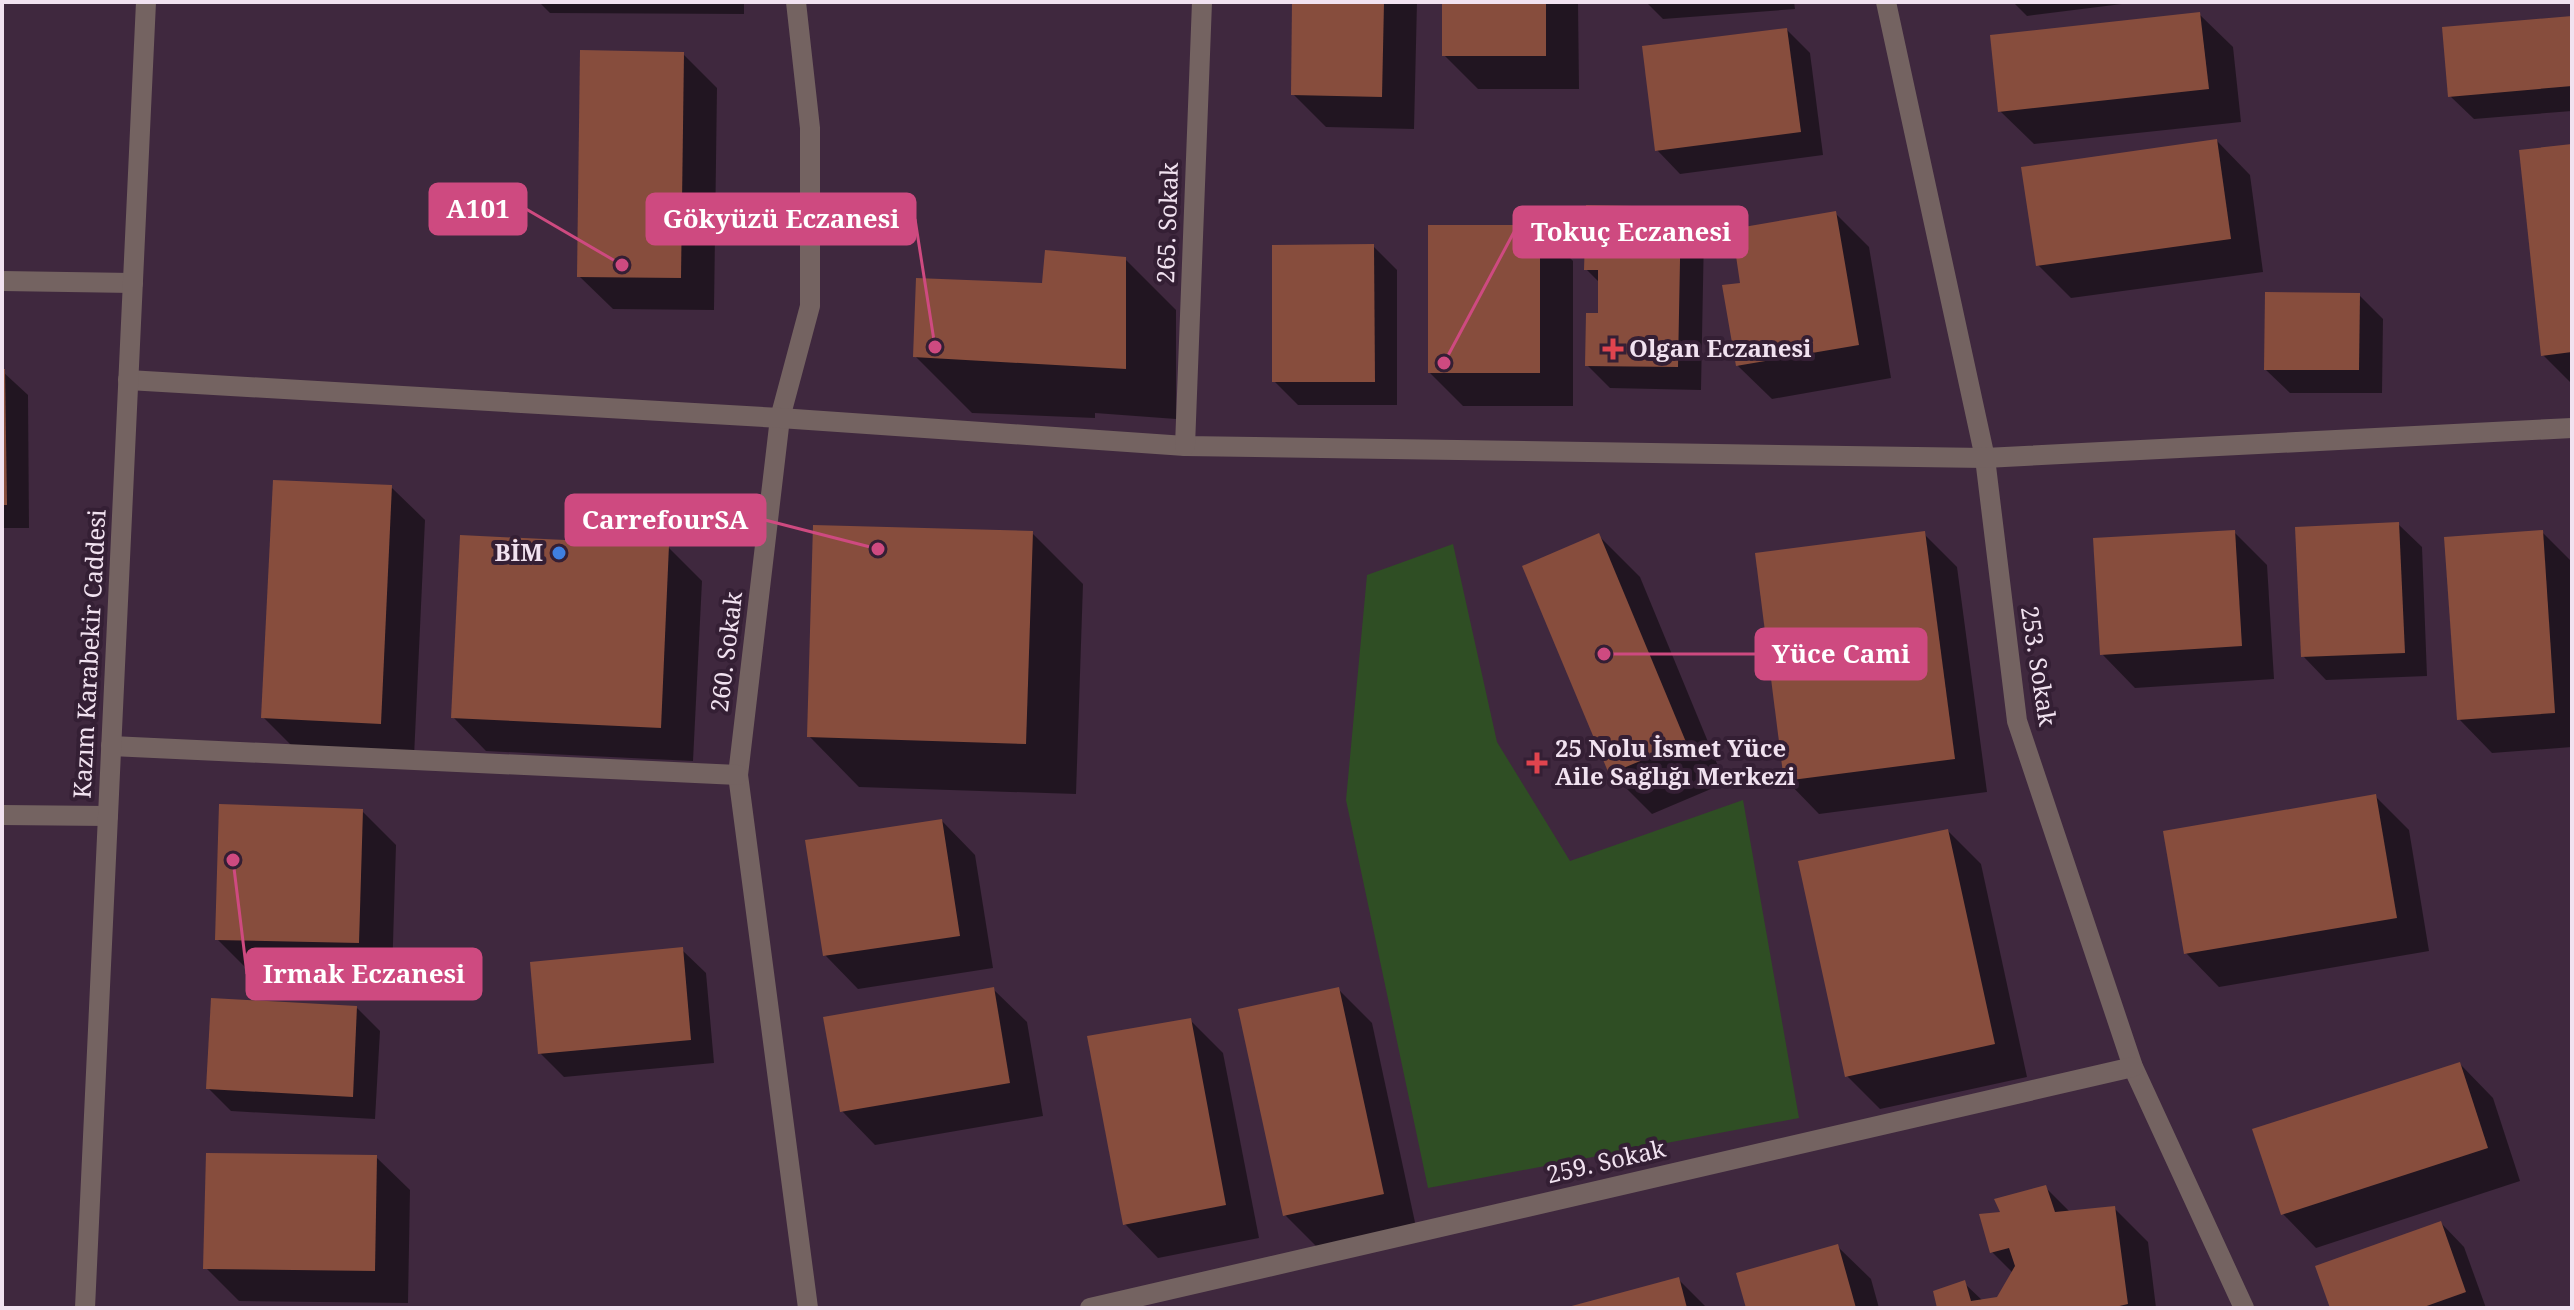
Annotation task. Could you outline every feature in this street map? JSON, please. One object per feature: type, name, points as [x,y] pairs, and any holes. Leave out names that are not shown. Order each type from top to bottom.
[{"type":"street","name":"Kazım Karabekir Caddesi","points":[[85,1308],[146,2]]},
{"type":"street","name":"260. Sokak","points":[[796,2],[810,128],[810,306],[780,418],[738,775],[808,1308]]},
{"type":"street","name":"265. Sokak","points":[[1185,446],[1202,2]]},
{"type":"street","name":"253. Sokak","points":[[1886,2],[1985,458],[2017,721],[2133,1067],[2244,1308]]},
{"type":"street","points":[[2,281],[133,283]]},
{"type":"street","points":[[128,380],[780,418],[1185,446],[1985,458],[2572,428]]},
{"type":"street","points":[[111,746],[738,775]]},
{"type":"street","points":[[2,815],[108,816]]},
{"type":"street","name":"259. Sokak","points":[[1090,1308],[2133,1067]]},
{"type":"green space","points":[[1453,544],[1497,742],[1570,861],[1743,800],[1799,1118],[1428,1188],[1346,800],[1367,575]]},
{"type":"building","points":[[1292,2],[1384,2],[1382,97],[1291,95]]},
{"type":"building","points":[[1442,2],[1546,2],[1546,56],[1442,56]]},
{"type":"building","points":[[2200,12],[2209,89],[1998,112],[1990,35]]},
{"type":"building","points":[[2572,16],[2572,86],[2448,97],[2442,27]]},
{"type":"building","points":[[1787,28],[1801,132],[1655,151],[1642,46]]},
{"type":"building","points":[[580,50],[684,52],[681,278],[577,277]]},
{"type":"building","points":[[2217,139],[2231,239],[2036,266],[2021,167]]},
{"type":"building","points":[[2572,144],[2572,352],[2541,356],[2519,150]]},
{"type":"building","points":[[1586,205],[1681,207],[1678,367],[1585,366],[1586,313],[1598,313],[1598,270],[1584,270]]},
{"type":"building","points":[[1836,211],[1859,345],[1736,366],[1722,285],[1740,283],[1732,229]]},
{"type":"building","points":[[1428,225],[1540,225],[1540,373],[1428,373]]},
{"type":"building","points":[[1374,244],[1375,382],[1272,382],[1272,245]]},
{"type":"building","points":[[1045,250],[1126,257],[1126,369],[913,357],[916,278],[1042,283]]},
{"type":"building","points":[[2265,292],[2360,293],[2359,370],[2264,370]]},
{"type":"building","points":[[2,369],[5,369],[7,505],[2,505]]},
{"type":"building","points":[[273,480],[392,485],[381,724],[261,718]]},
{"type":"building","points":[[2399,522],[2405,653],[2301,657],[2295,527]]},
{"type":"building","points":[[813,525],[1033,531],[1026,744],[807,737]]},
{"type":"building","points":[[2235,530],[2242,646],[2100,655],[2093,538]]},
{"type":"building","points":[[2543,530],[2555,713],[2457,720],[2444,537]]},
{"type":"building","points":[[1925,531],[1955,759],[1784,781],[1755,553]]},
{"type":"building","points":[[1599,533],[1686,742],[1609,774],[1522,566]]},
{"type":"building","points":[[460,535],[669,545],[661,728],[451,718]]},
{"type":"building","points":[[2376,794],[2397,918],[2184,954],[2163,831]]},
{"type":"building","points":[[219,804],[363,809],[359,943],[215,940]]},
{"type":"building","points":[[942,819],[960,936],[823,956],[805,840]]},
{"type":"building","points":[[1948,829],[1995,1044],[1845,1077],[1798,861]]},
{"type":"building","points":[[683,947],[691,1040],[538,1054],[530,962]]},
{"type":"building","points":[[994,987],[1010,1083],[840,1112],[823,1017]]},
{"type":"building","points":[[1339,987],[1384,1194],[1283,1216],[1238,1009]]},
{"type":"building","points":[[211,998],[357,1006],[353,1097],[206,1089]]},
{"type":"building","points":[[1191,1018],[1226,1205],[1123,1225],[1087,1036]]},
{"type":"building","points":[[2460,1062],[2488,1148],[2281,1215],[2252,1129]]},
{"type":"building","points":[[206,1153],[377,1155],[375,1271],[203,1269]]},
{"type":"building","points":[[2046,1185],[2055,1212],[2115,1206],[2128,1304],[2111,1308],[1937,1308],[1933,1291],[1965,1280],[1971,1301],[1997,1297],[2015,1266],[2009,1248],[1990,1253],[1979,1214],[2000,1212],[1994,1199]]},
{"type":"building","points":[[2441,1221],[2466,1292],[2421,1308],[2330,1308],[2315,1266]]},
{"type":"building","points":[[1838,1244],[1856,1308],[1746,1308],[1736,1273]]},
{"type":"building","points":[[1679,1277],[1687,1308],[1568,1308],[1568,1307]]},
{"type":"place","name":"A101","points":[[622,265]]},
{"type":"place","name":"Gökyüzü Eczanesi","points":[[935,347]]},
{"type":"place","name":"Olgan Eczanesi","points":[[1613,349]]},
{"type":"place","name":"Tokuç Eczanesi","points":[[1444,363]]},
{"type":"place","name":"CarrefourSA","points":[[878,549]]},
{"type":"place","name":"BİM","points":[[559,553]]},
{"type":"place","name":"Yüce Cami","points":[[1604,654]]},
{"type":"place","name":"25 Nolu İsmet Yüce Aile Sağlığı Merkezi","points":[[1537,763]]},
{"type":"place","name":"Irmak Eczanesi","points":[[233,860]]}]
